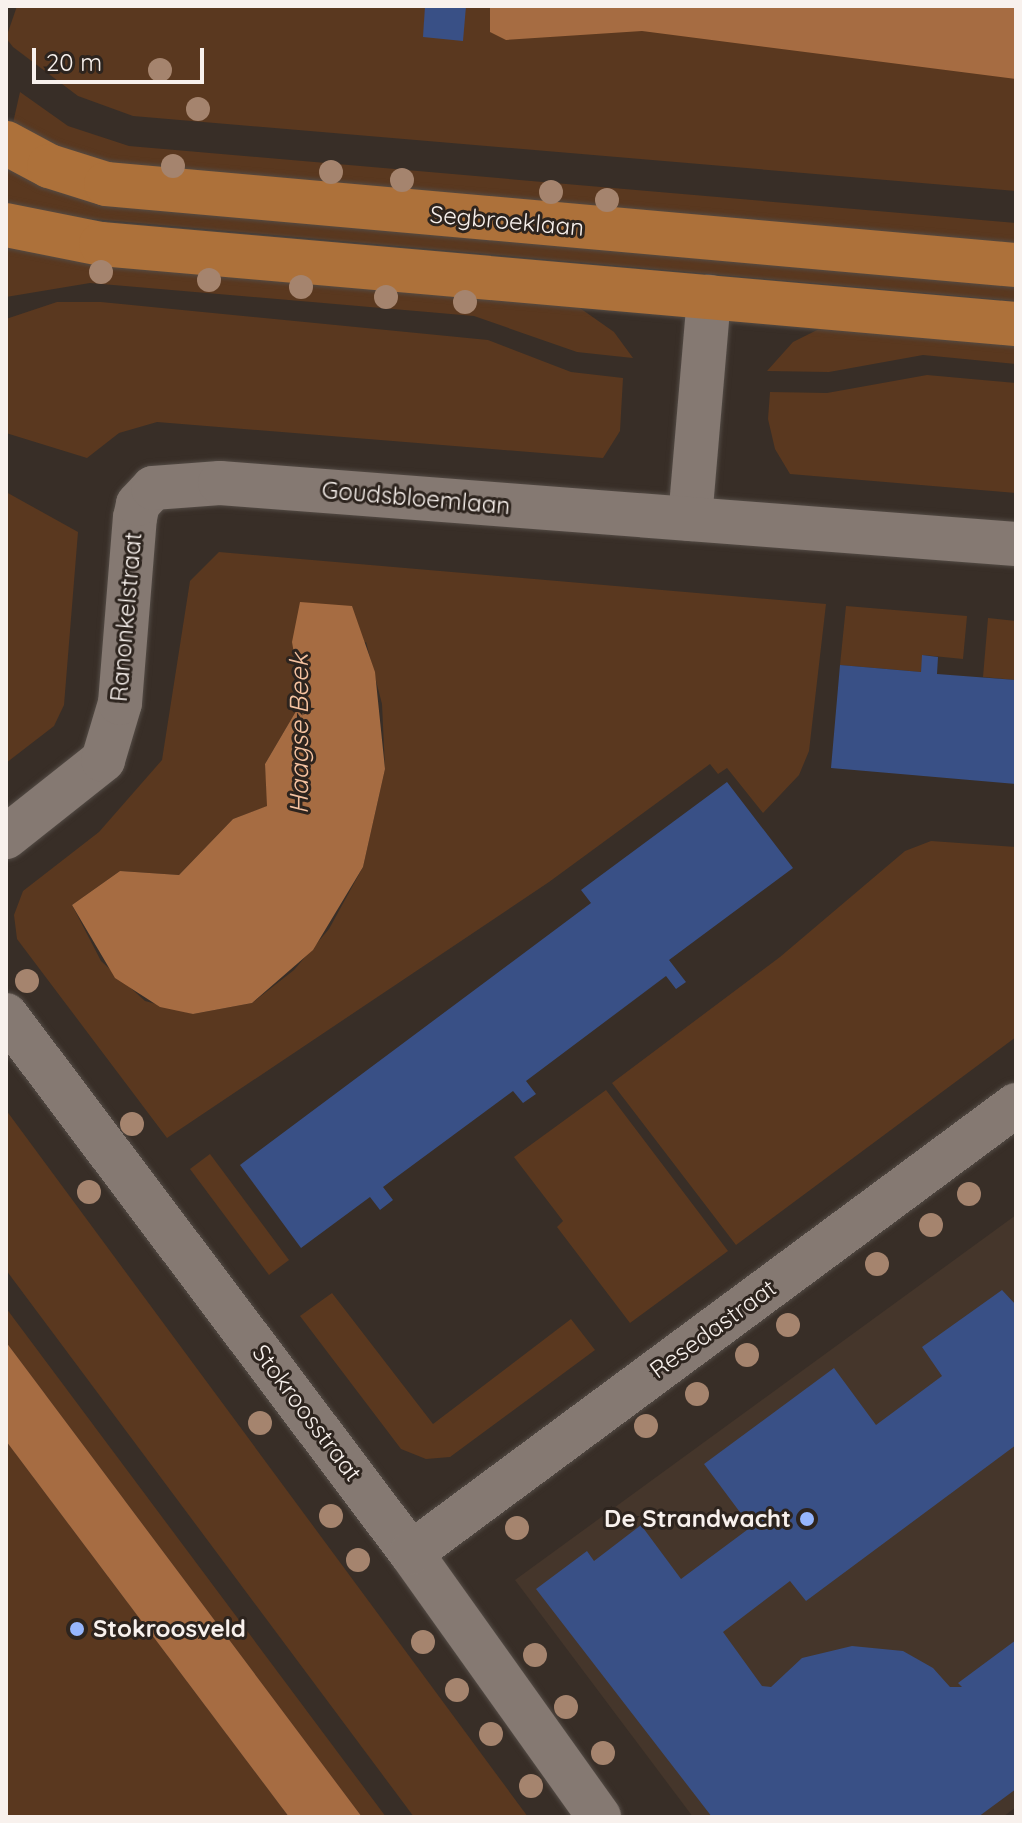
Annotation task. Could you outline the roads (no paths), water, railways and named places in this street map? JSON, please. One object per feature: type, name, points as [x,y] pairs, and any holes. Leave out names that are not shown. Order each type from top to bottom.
[{"type":"main road","name":"Segbroeklaan","points":[[6,143],[49,166],[106,184],[1016,265]]},
{"type":"main road","points":[[6,225],[101,244],[1016,324]]},
{"type":"street","points":[[690,519],[709,297]]},
{"type":"street","name":"Goudsbloemlaan","points":[[144,494],[160,487],[220,483],[1016,544]]},
{"type":"street","name":"Ranonkelstraat","points":[[6,837],[103,760],[120,703],[126,591],[135,518],[144,494]]},
{"type":"street","name":"Stokroosstraat","points":[[6,1015],[411,1553],[599,1817]]},
{"type":"street","name":"Resedastraat","points":[[411,1553],[1016,1105]]},
{"type":"water","points":[[490,6],[1016,6],[1016,79],[642,31],[506,40],[490,32]]},
{"type":"water","name":"Haagse Beek","points":[[300,602],[352,606],[375,672],[385,769],[363,867],[313,950],[252,1003],[193,1014],[160,1007],[115,978],[72,905],[120,871],[179,875],[233,819],[267,806],[265,764],[302,701],[292,642]]},
{"type":"water","points":[[6,1342],[362,1817],[289,1817],[6,1441]]},
{"type":"place","name":"De Strandwacht","points":[[807,1519]]},
{"type":"place","name":"Stokroosveld","points":[[77,1629]]}]
